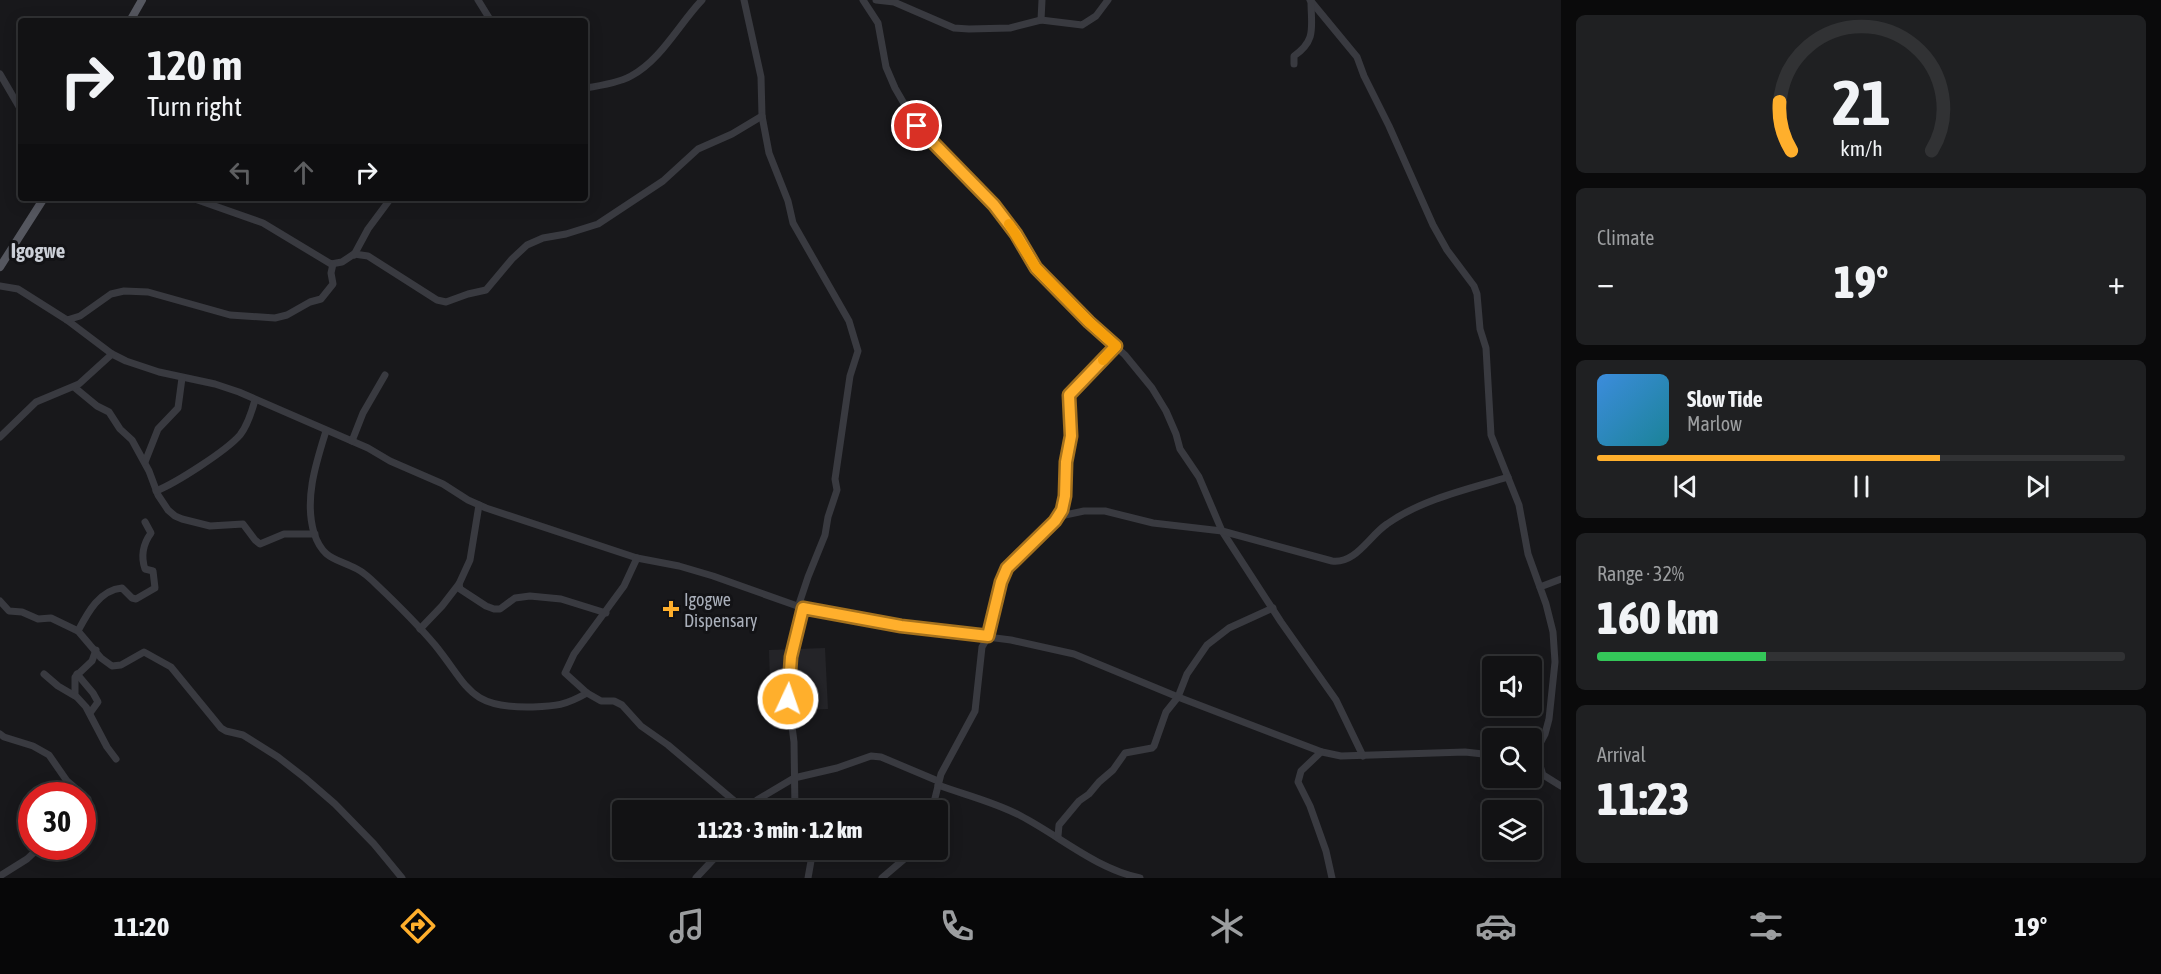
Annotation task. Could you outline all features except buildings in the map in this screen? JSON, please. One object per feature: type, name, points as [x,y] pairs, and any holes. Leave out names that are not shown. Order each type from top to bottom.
[{"type":"main road","points":[[131,18],[139,2]]},
{"type":"main road","points":[[0,266],[42,201]]},
{"type":"street","points":[[478,0],[489,18]]},
{"type":"street","points":[[588,87],[624,79],[641,69],[670,41],[702,0]]},
{"type":"street","points":[[744,0],[761,77],[762,116],[769,153],[788,201],[793,223],[849,321],[858,351],[850,376],[835,479],[837,490],[825,535],[808,577],[791,657],[787,687],[794,742],[795,800]]},
{"type":"street","points":[[863,0],[878,23],[886,66],[895,88],[917,126],[994,205],[1016,234],[1036,268],[1116,346],[1144,376],[1160,400],[1176,434],[1180,449],[1199,477],[1222,531],[1336,700],[1364,756]]},
{"type":"street","points":[[876,0],[894,2],[954,28],[1010,28],[1041,20],[1082,25],[1096,16],[1108,0]]},
{"type":"street","points":[[1041,20],[1042,0]]},
{"type":"street","points":[[1294,64],[1294,56],[1306,47],[1312,29],[1311,0]]},
{"type":"street","points":[[1311,0],[1358,57],[1364,76],[1433,225],[1477,294],[1480,329],[1486,348],[1491,435],[1519,505],[1528,554],[1550,617],[1555,645],[1549,719],[1542,740]]},
{"type":"street","points":[[0,74],[18,105]]},
{"type":"street","points":[[354,255],[368,256],[442,302],[482,292],[492,285],[512,259],[527,245],[543,238],[598,224],[663,182],[698,149],[732,134],[762,116]]},
{"type":"street","points":[[201,201],[263,223],[326,262],[333,264],[354,255],[368,229],[389,201]]},
{"type":"street","points":[[67,320],[80,316],[111,294],[124,291],[148,292],[230,315],[257,318],[281,317],[324,297],[333,284],[331,273],[333,264]]},
{"type":"street","points":[[0,286],[18,289],[67,320],[112,354],[139,366],[227,388],[352,441],[390,461],[443,484],[478,506],[637,558],[679,566],[713,576],[801,607],[901,626],[988,636],[1074,654],[1321,752],[1341,756],[1465,752],[1482,754]]},
{"type":"street","points":[[934,800],[938,783],[975,711],[982,647],[988,636],[1001,582],[1007,568],[1055,521],[1062,510],[1065,496],[1066,462],[1071,436],[1069,395],[1116,346]]},
{"type":"street","points":[[0,437],[36,402],[74,387],[85,380],[112,354]]},
{"type":"street","points":[[352,441],[363,413],[385,375]]},
{"type":"street","points":[[145,462],[158,429],[178,408],[182,378]]},
{"type":"street","points":[[74,387],[97,406],[110,413],[120,429],[132,440],[145,462],[156,491],[168,510],[178,518],[210,526],[243,524],[258,544],[284,534],[315,534]]},
{"type":"street","points":[[156,491],[213,456],[240,434],[250,416],[255,400]]},
{"type":"street","points":[[326,431],[312,478],[312,518],[315,534],[328,556],[359,570],[378,586],[433,643],[469,690],[488,703],[509,707],[557,706],[571,702],[587,693]]},
{"type":"street","points":[[1055,521],[1065,515],[1093,510],[1153,523],[1222,531],[1332,561],[1344,561],[1355,555],[1386,524],[1402,514],[1462,490],[1508,477]]},
{"type":"street","points":[[420,629],[459,584],[470,560],[478,506]]},
{"type":"street","points":[[78,631],[90,609],[112,590],[122,588],[136,599],[155,588],[152,571],[145,570],[143,565],[143,549],[151,533],[145,522]]},
{"type":"street","points":[[637,558],[624,586],[574,654],[565,673],[587,693],[601,701],[614,701],[622,705],[641,726],[668,745],[733,800]]},
{"type":"street","points":[[1540,587],[1561,579]]},
{"type":"street","points":[[459,584],[458,587],[462,591],[494,609],[500,609],[515,598],[531,596],[561,599],[606,613]]},
{"type":"street","points":[[0,601],[11,611],[22,612],[38,619],[51,618],[78,631],[101,658],[112,666],[121,665],[143,652],[168,665],[221,728],[243,735],[278,757],[305,778],[335,804],[374,844],[402,878]]},
{"type":"street","points":[[1058,837],[1059,825],[1079,801],[1089,795],[1113,770],[1125,753],[1152,748],[1163,718],[1178,697],[1187,674],[1213,639],[1229,628],[1273,608]]},
{"type":"street","points":[[75,696],[75,677],[92,662],[96,650]]},
{"type":"street","points":[[44,674],[57,686],[75,696],[90,713],[107,747],[116,759]]},
{"type":"street","points":[[77,674],[98,702],[90,713]]},
{"type":"street","points":[[0,734],[33,746],[49,755],[68,782]]},
{"type":"street","points":[[1321,752],[1301,771],[1298,782],[1310,806],[1326,850],[1332,878]]},
{"type":"street","points":[[757,800],[794,778],[837,768],[875,755],[938,783],[1018,814],[1103,866],[1140,878]]},
{"type":"street","points":[[1542,772],[1561,786]]},
{"type":"street","points":[[0,876],[25,860]]},
{"type":"street","points":[[696,878],[713,860]]},
{"type":"street","points":[[808,878],[811,868],[810,860]]},
{"type":"street","points":[[882,878],[903,860]]},
{"type":"shaded area","points":[[825,648],[828,709],[771,711],[769,650]]},
{"type":"slow traffic","points":[[1009,224],[1036,268],[1116,346],[1103,360]]},
{"type":"place","name":"Igogwe Dispensary","points":[[671,609]]},
{"type":"district","name":"Igogwe","points":[[38,250]]},
{"type":"route","points":[[788,699],[787,687],[791,657],[803,608],[901,626],[988,636],[1004,573],[1011,562],[1055,521],[1062,510],[1065,496],[1066,462],[1071,436],[1068,398],[1070,392],[1116,346],[1036,268],[1016,234],[985,194],[917,126]]}]
